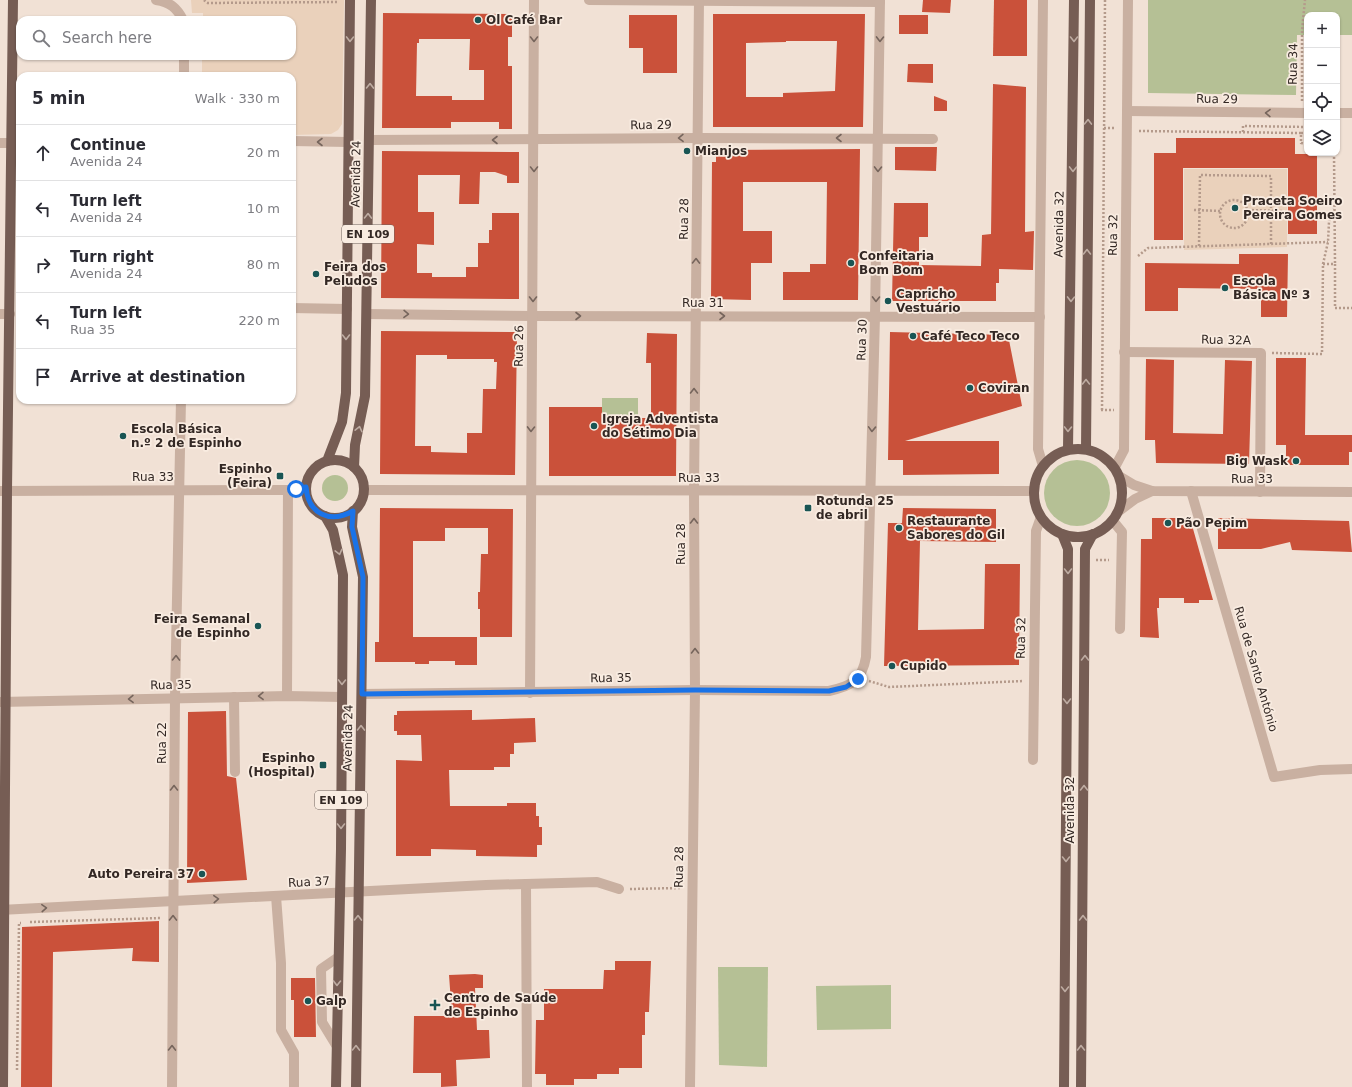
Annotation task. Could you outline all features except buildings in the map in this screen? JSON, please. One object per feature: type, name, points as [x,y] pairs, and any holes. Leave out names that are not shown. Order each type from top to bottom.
[{"type":"main road","points":[[3,1087],[5,314],[16,143],[13,0]]},
{"type":"main road","name":"Avenida 24","points":[[356,1087],[363,577],[352,527],[353,511],[360,504],[364,490],[360,475],[354,467],[355,445],[365,396],[371,0]]},
{"type":"main road","name":"Avenida 32","points":[[1068,449],[1074,0]]},
{"type":"main road","points":[[1086,449],[1090,0]]},
{"type":"main road","name":"Avenida 24","points":[[327,461],[342,422],[345,400],[350,1]]},
{"type":"main road","points":[[1068,449],[1086,449],[1102,456],[1117,471],[1123,487],[1122,501],[1119,512],[1113,521],[1104,529],[1093,534],[1083,537],[1062,534],[1050,527],[1041,518],[1036,506],[1034,491],[1036,479],[1043,466],[1058,453],[1068,449]]},
{"type":"main road","points":[[306,487],[307,479],[319,464],[327,461],[341,461],[354,467]]},
{"type":"main road","name":"Avenida 24","points":[[306,487],[307,497],[311,505],[325,516],[333,530],[343,575],[340,894],[337,958],[336,1087]]},
{"type":"main road","points":[[325,516],[335,518],[344,516],[353,511]]},
{"type":"main road","name":"Avenida 32","points":[[1062,534],[1068,549],[1064,1087]]},
{"type":"main road","name":"Avenida 32","points":[[1081,1087],[1085,549],[1093,534]]},
{"type":"street","points":[[156,0],[165,1],[177,9],[181,16]]},
{"type":"street","name":"Rua 26","points":[[530,693],[534,0]]},
{"type":"street","points":[[589,0],[880,1]]},
{"type":"street","name":"Rua 28","points":[[690,1087],[695,690],[695,316],[699,138],[699,0]]},
{"type":"street","points":[[1043,0],[1038,449],[1043,466]]},
{"type":"street","name":"Rua 32","points":[[1117,471],[1124,450],[1128,0]]},
{"type":"street","name":"Rua 30","points":[[858,679],[865,668],[866,657],[875,316],[880,1]]},
{"type":"street","points":[[184,60],[184,72]]},
{"type":"street","name":"Rua 29","points":[[1127,111],[1304,113]]},
{"type":"street","points":[[1340,113],[1352,112]]},
{"type":"street","name":"Rua 29","points":[[369,140],[699,138],[933,139]]},
{"type":"street","points":[[296,142],[348,142]]},
{"type":"street","points":[[0,143],[16,143]]},
{"type":"street","points":[[296,308],[347,309]]},
{"type":"street","name":"Rua 31","points":[[367,314],[533,316],[1040,317]]},
{"type":"street","name":"Rua 32A","points":[[1124,352],[1261,353],[1260,492]]},
{"type":"street","name":"Rua 22","points":[[172,1087],[175,698],[181,404]]},
{"type":"street","name":"Rua 33","points":[[1117,471],[1134,485],[1152,491],[1352,492]]},
{"type":"street","name":"Rua 33","points":[[4,490],[288,490],[306,487]]},
{"type":"street","points":[[286,696],[288,490]]},
{"type":"street","name":"Rua 33","points":[[364,490],[1034,491]]},
{"type":"street","name":"Rua 33","points":[[1119,512],[1135,499],[1152,491]]},
{"type":"street","name":"Rua de Santo António","points":[[1191,491],[1274,777],[1320,770],[1352,769]]},
{"type":"street","name":"Rua 32","points":[[1034,760],[1036,532],[1041,518]]},
{"type":"street","points":[[1113,521],[1122,532],[1120,628]]},
{"type":"street","name":"Rua 35","points":[[362,694],[695,690],[829,691],[846,687],[858,679]]},
{"type":"street","name":"Rua 35","points":[[3,702],[286,696],[342,697]]},
{"type":"street","points":[[234,697],[235,772]]},
{"type":"street","name":"Rua 37","points":[[3,910],[526,884],[597,882],[619,889]]},
{"type":"street","points":[[526,884],[527,1087]]},
{"type":"street","points":[[276,896],[281,963],[281,1030],[294,1053],[294,1087]]},
{"type":"street","points":[[336,1045],[322,1022],[321,969],[337,958]]},
{"type":"path","points":[[204,0],[350,1]]},
{"type":"path","points":[[1102,410],[1105,0]]},
{"type":"path","name":"Rua 34","points":[[1304,113],[1302,30],[1305,0]]},
{"type":"path","points":[[1244,132],[1244,126],[1304,127]]},
{"type":"path","points":[[1127,130],[1301,133],[1301,143],[1304,144]]},
{"type":"path","points":[[1334,156],[1335,308],[1352,308]]},
{"type":"path","points":[[1199,246],[1200,176],[1271,176],[1271,244]]},
{"type":"path","points":[[1234,200],[1243,202],[1248,210],[1247,220],[1237,228],[1224,224],[1220,215],[1220,211],[1225,203],[1234,200]]},
{"type":"path","points":[[1194,210],[1220,211]]},
{"type":"path","points":[[1248,210],[1282,211]]},
{"type":"path","points":[[1261,353],[1322,354],[1323,264],[1328,242],[1329,222],[1334,210]]},
{"type":"path","points":[[1135,259],[1148,248],[1328,242]]},
{"type":"path","points":[[1323,264],[1335,264]]},
{"type":"path","points":[[858,679],[889,687],[1034,681]]},
{"type":"path","points":[[644,889],[676,888]]},
{"type":"path","points":[[17,1071],[20,923],[163,918]]},
{"type":"green space","points":[[1148,0],[1352,0],[1352,35],[1340,35],[1340,12],[1304,12],[1304,35],[1297,35],[1296,95],[1148,93]]},
{"type":"green space","points":[[602,398],[638,398],[638,418],[602,418]]},
{"type":"green space","points":[[1077,460],[1090,462],[1105,475],[1108,480],[1110,493],[1108,506],[1095,521],[1090,524],[1077,526],[1064,524],[1049,511],[1046,506],[1044,493],[1046,480],[1059,465],[1064,462]]},
{"type":"green space","points":[[335,475],[344,479],[348,488],[344,497],[335,501],[326,497],[322,488],[326,479]]},
{"type":"green space","points":[[718,967],[768,967],[767,1067],[719,1065]]},
{"type":"green space","points":[[891,985],[891,1029],[817,1030],[816,986]]},
{"type":"shaded area","points":[[191,0],[344,0],[342,124],[338,130],[331,134],[296,135],[296,72],[202,72],[202,60],[296,60],[296,16],[203,16],[203,13],[192,13]]},
{"type":"shaded area","name":"Praceta Soeiro Pereira Gomes","points":[[1184,169],[1287,169],[1287,247],[1184,250]]},
{"type":"place","name":"Ol Café Bar","points":[[478,20]]},
{"type":"place","name":"Mianjos","points":[[687,151]]},
{"type":"place","name":"Praceta Soeiro Pereira Gomes","points":[[1235,208]]},
{"type":"place","name":"Confeitaria Bom Bom","points":[[851,263]]},
{"type":"place","name":"Feira dos Peludos","points":[[316,274]]},
{"type":"place","name":"Escola Básica Nº 3","points":[[1225,288]]},
{"type":"place","name":"Capricho Vestuário","points":[[888,301]]},
{"type":"place","name":"Café Teco Teco","points":[[913,336]]},
{"type":"place","name":"Coviran","points":[[970,388]]},
{"type":"place","name":"Igreja Adventista do Sétimo Dia","points":[[594,426]]},
{"type":"place","name":"Escola Básica n.º 2 de Espinho","points":[[123,436]]},
{"type":"place","name":"Big Wask","points":[[1296,461]]},
{"type":"place","name":"Espinho (Feira)","points":[[280,476]]},
{"type":"place","name":"Rotunda 25 de abril","points":[[808,508]]},
{"type":"place","name":"Pão Pepim","points":[[1168,523]]},
{"type":"place","name":"Restaurante Sabores do Gil","points":[[899,528]]},
{"type":"place","name":"Feira Semanal de Espinho","points":[[258,626]]},
{"type":"place","name":"Cupido","points":[[892,666]]},
{"type":"place","name":"Espinho (Hospital)","points":[[323,765]]},
{"type":"place","name":"Auto Pereira 37","points":[[202,874]]},
{"type":"place","name":"Galp","points":[[308,1001]]},
{"type":"place","name":"Centro de Saúde de Espinho","points":[[435,1005]]},
{"type":"route","points":[[296,489],[306,487],[307,497],[311,505],[317,512],[325,516],[335,518],[344,516],[353,511],[352,527],[363,577],[362,694],[477,694],[695,690],[829,691],[846,687],[858,679]]}]
